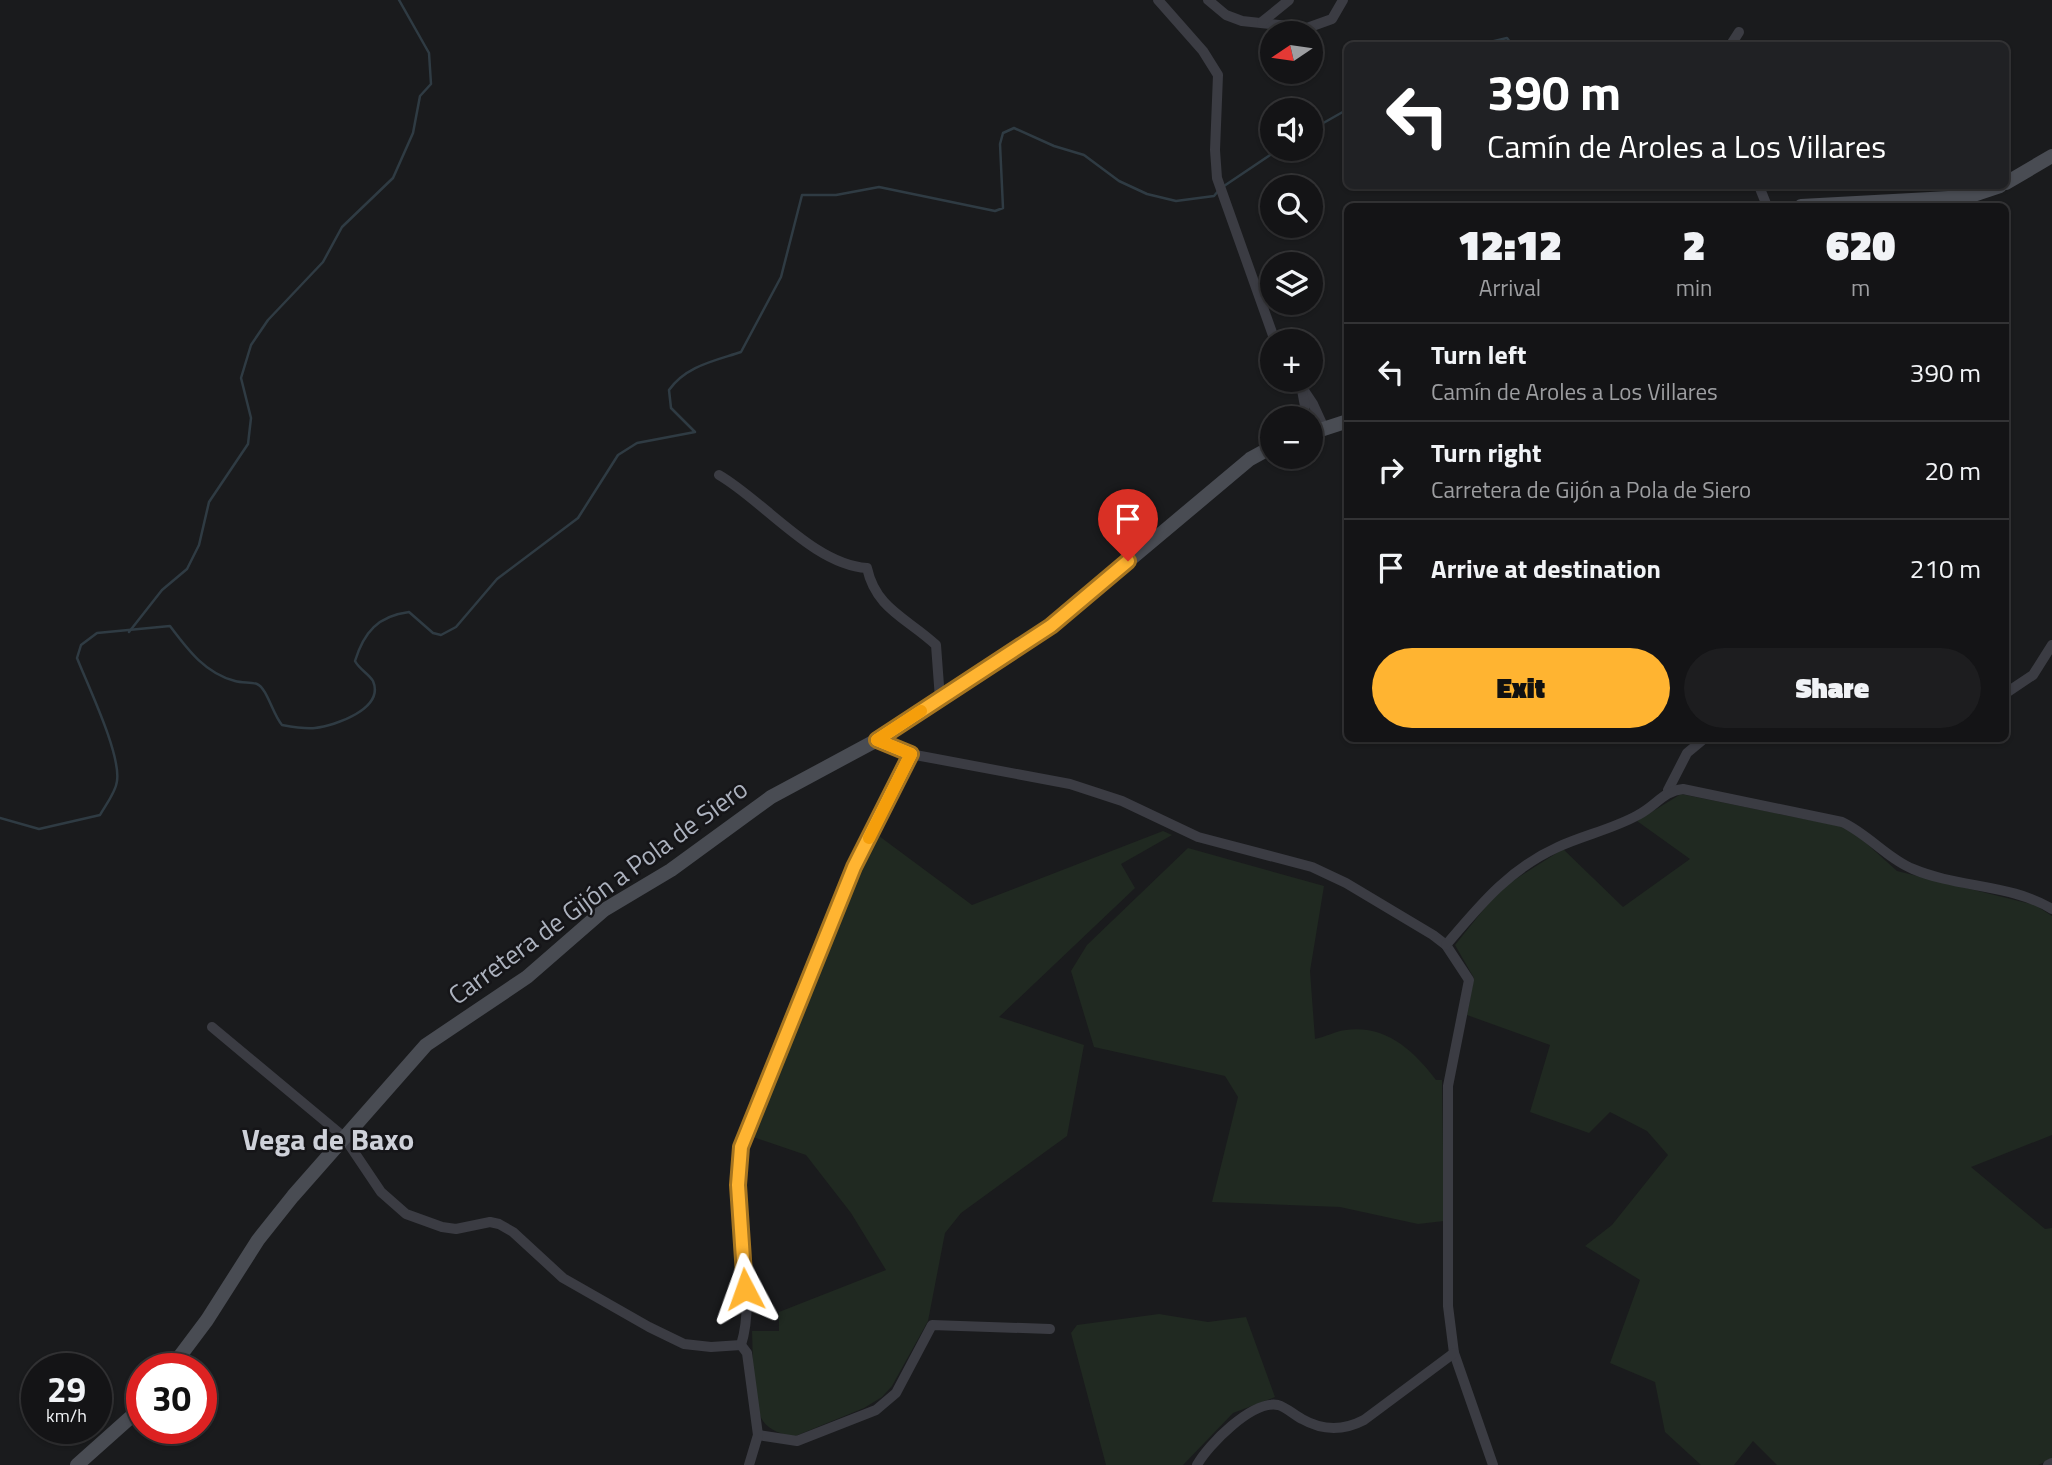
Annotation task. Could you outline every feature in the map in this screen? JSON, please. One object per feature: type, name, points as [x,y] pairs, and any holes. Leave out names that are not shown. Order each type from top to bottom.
[{"type":"street","points":[[1158,0],[1203,51],[1218,75],[1215,150],[1217,178],[1271,329]]},
{"type":"street","points":[[1208,0],[1226,15],[1242,21],[1260,22]]},
{"type":"street","points":[[1263,21],[1289,0]]},
{"type":"street","points":[[1323,24],[1332,19],[1343,0]]},
{"type":"street","points":[[1733,42],[1739,32]]},
{"type":"street","points":[[2009,181],[2052,156]]},
{"type":"street","points":[[1856,203],[1967,197],[1991,189]]},
{"type":"street","points":[[1323,428],[1344,422]]},
{"type":"street","name":"Carretera de Gijón a Pola de Siero","points":[[182,1353],[207,1320],[258,1240],[426,1045],[527,977],[604,910],[671,870],[771,797],[877,740],[1051,626],[1260,454]]},
{"type":"street","points":[[719,475],[828,555],[857,567],[867,568],[875,594],[883,603],[936,645],[940,699]]},
{"type":"street","points":[[2009,691],[2032,675],[2052,645]]},
{"type":"street","points":[[877,740],[911,754],[1070,784],[1122,801],[1198,837],[1312,867],[1346,883],[1446,945],[1469,980],[1448,1086],[1448,1306],[1454,1353],[1493,1465]]},
{"type":"street","points":[[1446,945],[1496,886],[1556,847],[1638,815],[1668,790],[1687,753],[1700,742]]},
{"type":"street","points":[[741,1345],[745,1334],[745,1289],[738,1185],[741,1147],[854,867],[911,754]]},
{"type":"street","points":[[1668,790],[1683,789],[1842,822],[1861,831],[1911,868],[1940,878],[2020,894],[2052,909]]},
{"type":"street","points":[[212,1027],[344,1137],[381,1192],[406,1214],[442,1227],[456,1229],[490,1222],[499,1224],[513,1232],[563,1278],[649,1327],[684,1344],[711,1348],[741,1345]]},
{"type":"street","points":[[758,1435],[797,1441],[876,1410],[896,1394],[932,1325],[1050,1329]]},
{"type":"street","points":[[741,1345],[747,1353],[758,1435],[749,1465]]},
{"type":"street","points":[[1197,1465],[1203,1454],[1255,1409],[1277,1405],[1315,1425],[1349,1428],[1364,1420],[1454,1353]]},
{"type":"street","points":[[77,1465],[126,1421]]},
{"type":"shaded area","points":[[1681,794],[1839,826],[1856,834],[1897,871],[2035,905],[2052,916],[2052,1135],[1971,1167],[2045,1229],[2052,1228],[2052,1459],[2038,1465],[1777,1465],[1753,1441],[1734,1465],[1701,1465],[1665,1432],[1655,1382],[1610,1363],[1640,1280],[1585,1246],[1612,1225],[1668,1155],[1647,1131],[1610,1112],[1589,1133],[1530,1112],[1550,1045],[1467,1015],[1474,978],[1455,945],[1500,889],[1563,849],[1623,907],[1690,859],[1637,821]]},
{"type":"shaded area","points":[[1163,831],[1172,835],[1121,864],[1135,888],[999,1017],[1084,1045],[1067,1136],[961,1213],[945,1233],[928,1321],[892,1386],[882,1397],[864,1408],[793,1437],[769,1427],[759,1413],[757,1403],[752,1331],[779,1331],[779,1312],[886,1270],[851,1213],[806,1155],[750,1136],[856,876],[879,836],[972,905]]},
{"type":"shaded area","points":[[1188,848],[1324,886],[1310,971],[1315,1039],[1346,1030],[1374,1031],[1397,1042],[1418,1059],[1436,1080],[1442,1080],[1444,1221],[1418,1224],[1340,1207],[1212,1202],[1238,1097],[1225,1076],[1094,1047],[1071,971],[1087,945]]},
{"type":"shaded area","points":[[1159,1314],[1208,1322],[1246,1317],[1275,1397],[1233,1413],[1183,1465],[1106,1465],[1071,1333],[1077,1325]]},
{"type":"waterway","points":[[129,632],[162,590],[187,569],[199,545],[209,502],[248,444],[251,418],[241,378],[251,345],[268,320],[323,262],[342,227],[393,178],[413,133],[420,96],[431,84],[429,53],[399,0]]},
{"type":"waterway","points":[[1490,42],[1507,38],[1510,42]]},
{"type":"waterway","points":[[1323,123],[1344,111]]},
{"type":"waterway","points":[[0,818],[39,829],[100,815],[113,794],[117,781],[114,754],[77,658],[81,645],[97,633],[170,626],[191,652],[215,672],[235,681],[261,686],[282,725],[323,727],[345,720],[365,708],[375,691],[373,681],[355,661],[363,642],[374,627],[389,617],[409,612],[433,633],[441,635],[456,627],[497,579],[578,518],[618,455],[637,443],[695,432],[671,408],[669,390],[692,370],[741,352],[781,277],[802,195],[836,195],[879,187],[995,211],[1003,208],[1000,144],[1003,133],[1014,128],[1054,146],[1084,155],[1119,181],[1147,194],[1176,201],[1214,196],[1219,190]]},
{"type":"waterway","points":[[1224,186],[1261,161]]},
{"type":"slow traffic","points":[[869,838],[911,754],[877,740],[921,711]]},
{"type":"district","name":"Vega de Baxo","points":[[328,1140]]},
{"type":"route","points":[[745,1289],[738,1185],[741,1147],[791,1017],[854,867],[911,754],[877,740],[1051,626],[1128,561]]}]
